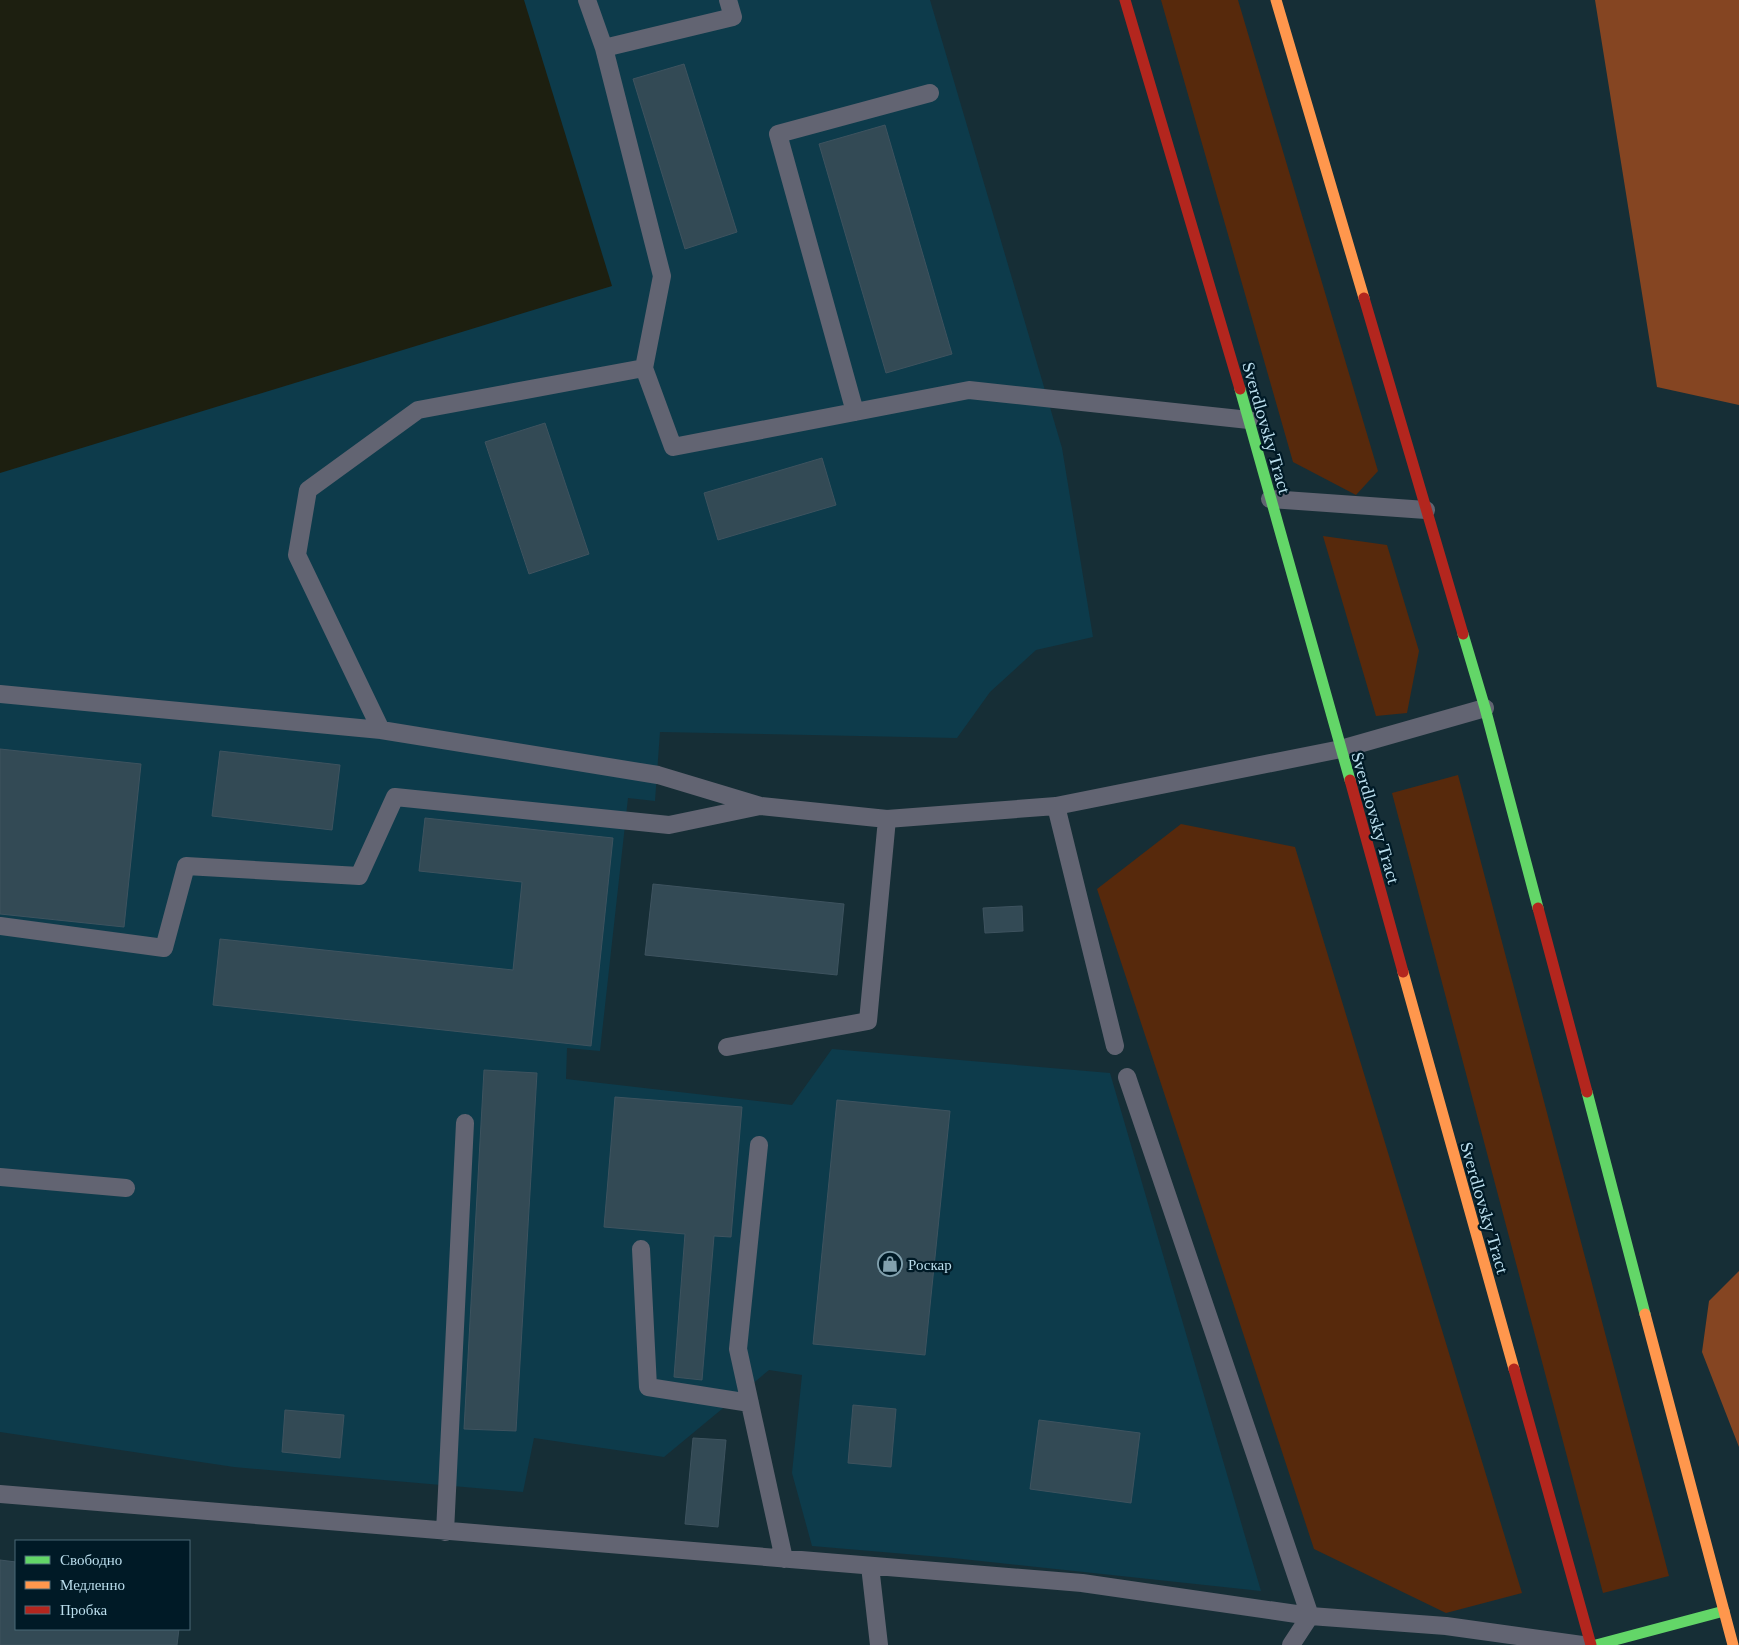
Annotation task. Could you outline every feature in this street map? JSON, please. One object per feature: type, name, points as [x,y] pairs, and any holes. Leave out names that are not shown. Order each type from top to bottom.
[{"type":"main road","name":"Sverdlovsky Tract","points":[[1125,0],[1249,420],[1590,1645]]},
{"type":"main road","points":[[1276,0],[1485,708],[1733,1645]]},
{"type":"main road","points":[[1596,1645],[1724,1611]]},
{"type":"lane","points":[[587,0],[604,48],[662,276],[644,368],[672,447],[969,390],[1249,420]]},
{"type":"lane","points":[[604,48],[733,17],[728,0]]},
{"type":"lane","points":[[855,412],[778,134],[930,93]]},
{"type":"lane","points":[[381,730],[297,556],[308,490],[418,410],[644,368]]},
{"type":"lane","points":[[1270,498],[1426,510]]},
{"type":"lane","points":[[0,694],[381,730],[658,775],[761,806],[887,819],[1056,806],[1341,749],[1485,708]]},
{"type":"lane","points":[[0,926],[164,948],[186,866],[359,876],[395,797],[669,825],[761,806]]},
{"type":"lane","points":[[1056,806],[1115,1046]]},
{"type":"lane","points":[[727,1047],[868,1022],[887,819]]},
{"type":"lane","points":[[1127,1077],[1310,1616]]},
{"type":"lane","points":[[445,1532],[465,1123]]},
{"type":"lane","points":[[760,1145],[738,1349],[784,1559]]},
{"type":"lane","points":[[0,1177],[126,1188]]},
{"type":"lane","points":[[640,1249],[648,1387],[750,1403]]},
{"type":"lane","points":[[0,1494],[1082,1583],[1310,1616],[1446,1626],[1582,1645]]},
{"type":"lane","points":[[870,1566],[879,1645]]},
{"type":"lane","points":[[1291,1645],[1310,1616]]},
{"type":"shaded area","points":[[0,0],[930,0],[1062,448],[1093,637],[1036,650],[990,692],[957,738],[660,732],[655,801],[628,798],[600,1051],[567,1048],[566,1079],[792,1105],[832,1049],[1110,1073],[1261,1591],[953,1558],[812,1546],[792,1473],[802,1375],[769,1370],[664,1457],[534,1438],[523,1492],[234,1467],[0,1432]]},
{"type":"shaded area","points":[[0,0],[524,0],[612,286],[0,473]]},
{"type":"shaded area","points":[[1161,0],[1238,0],[1378,471],[1356,495],[1293,462]]},
{"type":"shaded area","points":[[1595,0],[1739,0],[1739,405],[1657,387]]},
{"type":"shaded area","points":[[1323,536],[1387,545],[1419,651],[1407,713],[1376,716]]},
{"type":"shaded area","points":[[1458,775],[1669,1576],[1603,1593],[1392,793]]},
{"type":"shaded area","points":[[1181,824],[1295,847],[1522,1593],[1446,1613],[1314,1549],[1097,889]]},
{"type":"shaded area","points":[[1739,1271],[1739,1447],[1702,1352],[1709,1301]]},
{"type":"building","points":[[684,64],[737,232],[685,249],[633,79]]},
{"type":"building","points":[[885,125],[952,354],[886,373],[819,144]]},
{"type":"building","points":[[545,423],[589,554],[529,574],[485,442]]},
{"type":"building","points":[[822,458],[836,505],[718,540],[704,493]]},
{"type":"building","points":[[0,749],[141,764],[124,927],[0,914]]},
{"type":"building","points":[[220,751],[340,765],[332,830],[212,816]]},
{"type":"building","points":[[425,818],[613,838],[591,1046],[213,1005],[220,939],[513,970],[522,882],[419,871]]},
{"type":"building","points":[[653,884],[844,904],[837,975],[645,955]]},
{"type":"building","points":[[1022,906],[1023,931],[985,933],[983,908]]},
{"type":"building","points":[[484,1070],[537,1073],[516,1431],[464,1429]]},
{"type":"building","points":[[615,1097],[742,1107],[731,1237],[714,1236],[702,1380],[674,1377],[685,1234],[604,1227]]},
{"type":"building","points":[[837,1100],[950,1111],[925,1355],[813,1344]]},
{"type":"building","points":[[853,1405],[896,1409],[891,1467],[848,1463]]},
{"type":"building","points":[[285,1410],[344,1415],[340,1458],[282,1452]]},
{"type":"building","points":[[1039,1420],[1140,1433],[1131,1503],[1030,1489]]},
{"type":"building","points":[[693,1438],[726,1440],[718,1527],[685,1524]]},
{"type":"building","points":[[0,1560],[15,1562],[15,1630],[179,1630],[177,1645],[0,1645]]},
{"type":"traffic: fast","points":[[1240,389],[1350,780]]},
{"type":"traffic: fast","points":[[1463,634],[1485,708],[1538,908]]},
{"type":"traffic: fast","points":[[1587,1092],[1645,1314]]},
{"type":"traffic: fast","points":[[1596,1645],[1724,1611]]},
{"type":"traffic: slow","points":[[1276,0],[1364,298]]},
{"type":"traffic: slow","points":[[1403,972],[1514,1369]]},
{"type":"traffic: slow","points":[[1645,1314],[1733,1645]]},
{"type":"traffic: jam","points":[[1125,0],[1240,389]]},
{"type":"traffic: jam","points":[[1364,298],[1463,634]]},
{"type":"traffic: jam","points":[[1350,780],[1403,972]]},
{"type":"traffic: jam","points":[[1538,908],[1587,1092]]},
{"type":"traffic: jam","points":[[1514,1369],[1591,1645]]},
{"type":"place","name":"Роскар","points":[[890,1264]]}]
